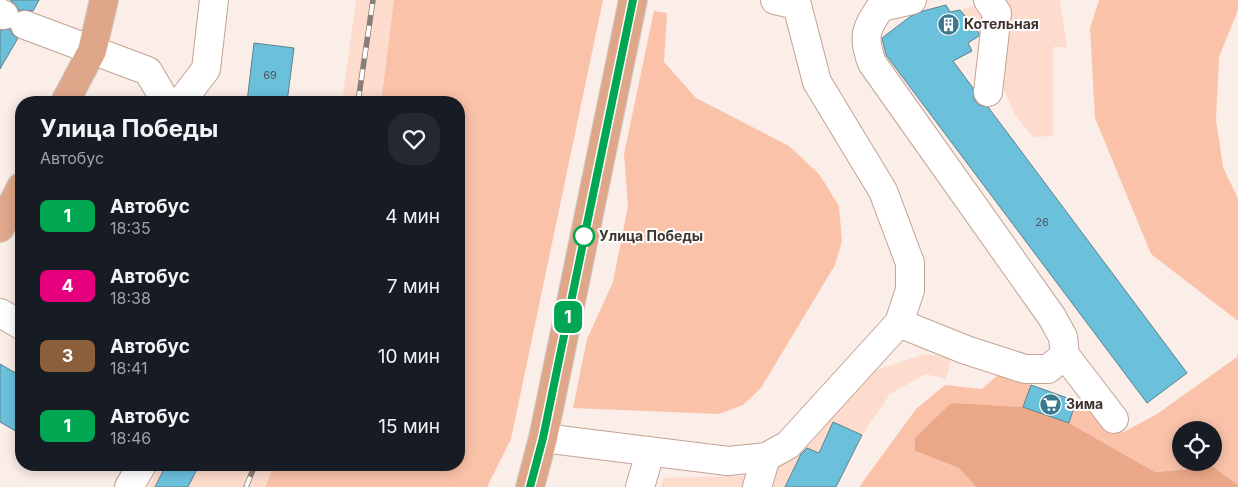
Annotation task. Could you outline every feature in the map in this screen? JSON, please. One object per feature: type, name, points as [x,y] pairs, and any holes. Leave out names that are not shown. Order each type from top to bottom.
[{"type":"main road","points":[[68,96],[92,51],[104,0]]},
{"type":"main road","points":[[530,487],[543,438],[633,0]]},
{"type":"main road","points":[[0,228],[15,199]]},
{"type":"street","points":[[186,96],[206,69],[214,0]]},
{"type":"street","points":[[912,0],[883,4],[867,29],[866,47],[872,63],[1052,317],[1063,337],[1065,355],[1114,419]]},
{"type":"street","points":[[988,0],[997,13],[988,92]]},
{"type":"street","points":[[543,438],[728,461],[766,457],[788,445],[899,323],[910,290],[910,262],[883,191],[817,82],[790,2]]},
{"type":"street","points":[[10,18],[148,71],[163,96]]},
{"type":"street","points":[[0,313],[15,322]]},
{"type":"street","points":[[899,323],[966,350],[1025,369],[1048,369],[1065,355]]},
{"type":"street","points":[[640,487],[650,452]]},
{"type":"street","points":[[757,487],[766,457]]},
{"type":"street","points":[[129,487],[138,471]]},
{"type":"shaded area","points":[[356,0],[394,0],[382,96],[343,96]]},
{"type":"shaded area","points":[[394,0],[603,0],[511,439],[487,487],[265,487],[272,471],[465,471],[465,96],[382,96]]},
{"type":"shaded area","points":[[985,0],[1060,0],[1067,47],[1053,47],[1053,136],[1033,137],[1015,115],[981,35],[960,10],[983,4]]},
{"type":"shaded area","points":[[1099,0],[1238,0],[1238,10],[1219,57],[1216,120],[1223,167],[1238,199],[1238,321],[1151,254],[1095,118],[1090,28]]},
{"type":"shaded area","points":[[654,11],[667,13],[664,62],[696,98],[789,146],[819,174],[839,206],[842,241],[835,265],[761,388],[743,405],[719,414],[573,408],[587,339],[613,282],[628,206],[624,154]]},
{"type":"shaded area","points":[[1238,353],[1238,485],[1219,471],[1222,471],[1222,421],[1172,421],[1172,471],[1155,472],[1069,423],[1076,401],[1087,405],[1122,433],[1157,414],[1237,357]]},
{"type":"shaded area","points":[[925,354],[951,358],[946,379],[925,374],[890,394],[862,435],[836,487],[661,487],[663,478],[743,476],[781,466],[874,371]]},
{"type":"shaded area","points":[[1001,372],[1031,385],[1023,407],[956,403],[915,451],[959,468],[976,487],[859,487],[916,409],[945,385],[982,389]]},
{"type":"shaded area","points":[[956,403],[1023,407],[1069,423],[1155,472],[1219,471],[1238,485],[1238,487],[976,487],[959,468],[915,451],[915,438],[949,405]]},
{"type":"shaded area","points":[[157,471],[272,471],[265,487],[149,487]]},
{"type":"building","points":[[10,0],[39,0],[33,11],[19,11],[17,6]]},
{"type":"building","points":[[946,5],[950,12],[960,10],[979,33],[979,36],[968,43],[972,51],[953,61],[973,88],[974,99],[979,105],[988,107],[1187,373],[1147,403],[886,55],[882,38],[911,16]]},
{"type":"building","points":[[10,29],[13,35],[18,38],[0,69],[0,30]]},
{"type":"building","points":[[254,43],[294,48],[288,96],[248,96]]},
{"type":"building","points":[[0,364],[15,373],[15,431],[0,422]]},
{"type":"building","name":"Зима","points":[[1031,385],[1076,401],[1069,423],[1023,407]]},
{"type":"building","points":[[833,422],[862,435],[836,487],[785,487],[801,454],[807,448],[819,453]]},
{"type":"building","points":[[163,471],[196,471],[188,487],[155,487]]},
{"type":"railway","points":[[359,96],[373,0]]},
{"type":"railway","points":[[246,487],[253,471]]},
{"type":"bus line","name":"1","points":[[530,487],[543,438],[633,0]]},
{"type":"place","name":"Котельная","points":[[948,24]]},
{"type":"place","name":"Улица Победы","points":[[584,236]]},
{"type":"place","name":"Зима","points":[[1050,404]]}]
